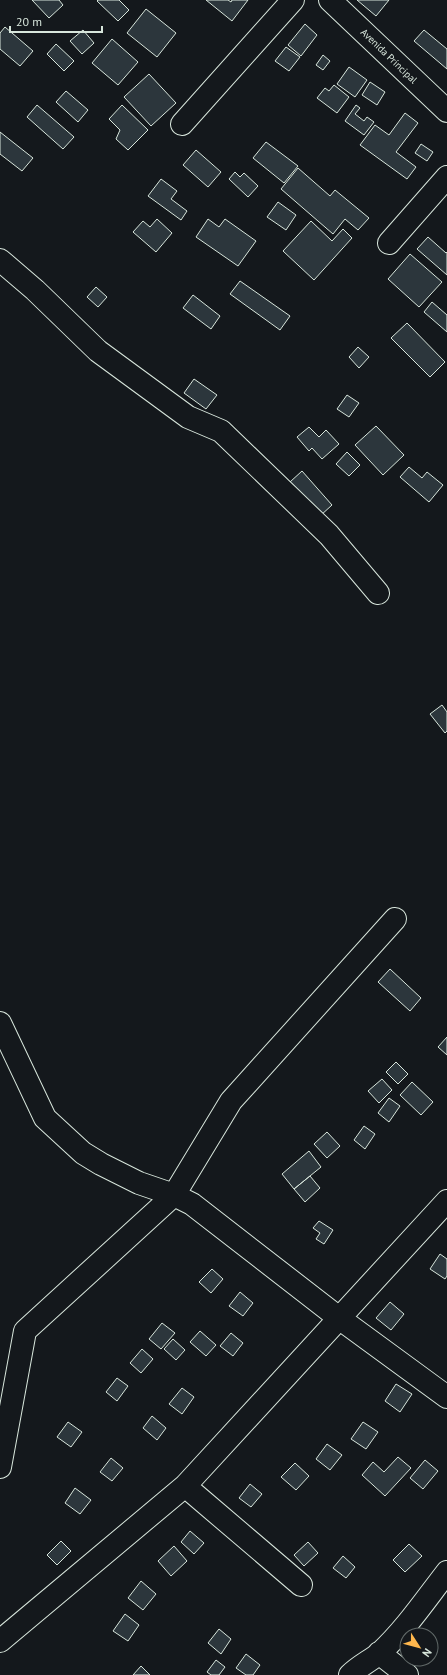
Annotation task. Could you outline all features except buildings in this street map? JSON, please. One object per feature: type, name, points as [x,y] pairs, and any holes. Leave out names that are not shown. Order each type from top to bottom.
[{"type":"street","points":[[182,124],[293,0]]},
{"type":"street","name":"Avenida Principal","points":[[330,0],[447,112]]},
{"type":"street","points":[[389,242],[447,177]]},
{"type":"street","points":[[0,260],[35,290],[98,351],[188,417],[221,431],[329,535],[378,593]]},
{"type":"street","points":[[0,1467],[25,1331],[174,1195],[230,1101],[395,919]]},
{"type":"street","points":[[0,1023],[45,1118],[83,1153],[139,1183],[174,1195],[192,1204],[339,1318],[447,1397]]},
{"type":"street","points":[[0,1641],[185,1486],[447,1201]]},
{"type":"street","points":[[185,1486],[301,1584]]},
{"type":"street","points":[[350,1675],[358,1667],[379,1653],[406,1624],[447,1572]]},
{"type":"street","points":[[379,1653],[407,1675]]}]
